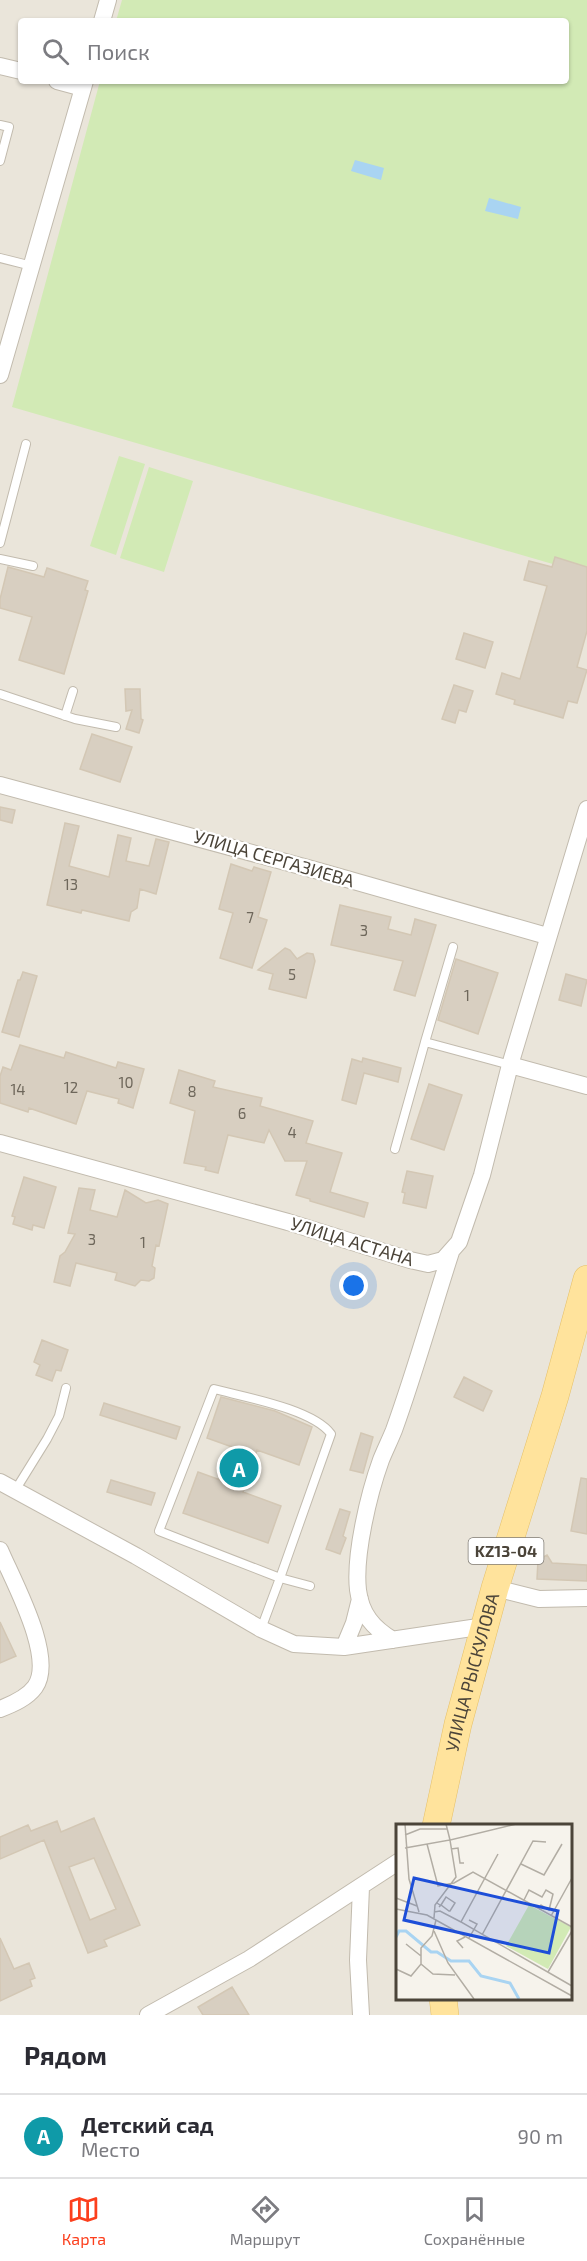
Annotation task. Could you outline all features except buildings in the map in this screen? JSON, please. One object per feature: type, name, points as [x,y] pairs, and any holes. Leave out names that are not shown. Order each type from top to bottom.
[{"type":"main road","name":"УЛИЦА РЫСКУЛОВА","points":[[436,1824],[458,1724],[495,1588],[555,1396],[582,1319],[587,1279]]},
{"type":"main road","points":[[443,2000],[445,2015]]},
{"type":"street","points":[[103,18],[108,0]]},
{"type":"street","points":[[0,66],[18,71]]},
{"type":"street","points":[[0,375],[84,85]]},
{"type":"street","name":"УЛИЦА СЕРГАЗИЕВА","points":[[0,785],[315,870],[547,936]]},
{"type":"street","points":[[393,1640],[378,1631],[366,1618],[360,1598],[358,1566],[371,1494],[381,1460],[394,1431],[452,1251],[459,1242],[482,1175],[510,1065],[547,936],[587,809]]},
{"type":"street","points":[[510,1065],[587,1086]]},
{"type":"street","name":"УЛИЦА АСТАНА","points":[[0,1143],[288,1222],[410,1260],[428,1264],[443,1260],[452,1251]]},
{"type":"street","points":[[0,1482],[261,1629],[294,1644],[344,1647],[485,1626]]},
{"type":"street","points":[[0,1550],[39,1644],[42,1669],[37,1685],[28,1695],[0,1709]]},
{"type":"street","points":[[495,1588],[538,1599],[587,1598]]},
{"type":"street","points":[[344,1647],[354,1623],[360,1598]]},
{"type":"street","points":[[148,2015],[249,1959],[396,1863]]},
{"type":"street","points":[[361,1887],[358,1960],[361,2015]]},
{"type":"lane","points":[[0,125],[9,128],[0,161]]},
{"type":"lane","points":[[0,258],[32,266]]},
{"type":"lane","points":[[0,543],[26,444]]},
{"type":"lane","points":[[0,559],[33,566]]},
{"type":"lane","points":[[65,716],[73,691]]},
{"type":"lane","points":[[0,694],[65,716],[116,727]]},
{"type":"lane","points":[[396,1149],[453,947]]},
{"type":"lane","points":[[425,1042],[510,1065]]},
{"type":"lane","points":[[16,1489],[59,1416],[66,1388]]},
{"type":"lane","points":[[261,1629],[280,1578],[331,1434],[326,1427],[296,1411],[214,1389],[159,1531],[280,1578],[310,1586]]},
{"type":"shaded area","points":[[0,0],[587,0],[587,2015],[0,2015]]},
{"type":"green space","points":[[122,0],[587,0],[587,574],[12,407],[99,84],[569,84],[569,18],[117,18]]},
{"type":"green space","points":[[119,456],[145,464],[116,555],[90,546]]},
{"type":"green space","points":[[149,467],[193,481],[164,572],[120,558]]},
{"type":"water","points":[[355,160],[384,168],[381,180],[351,171]]},
{"type":"water","points":[[489,198],[521,207],[518,219],[485,211]]},
{"type":"place","name":"Детский сад","points":[[239,1468]]}]
